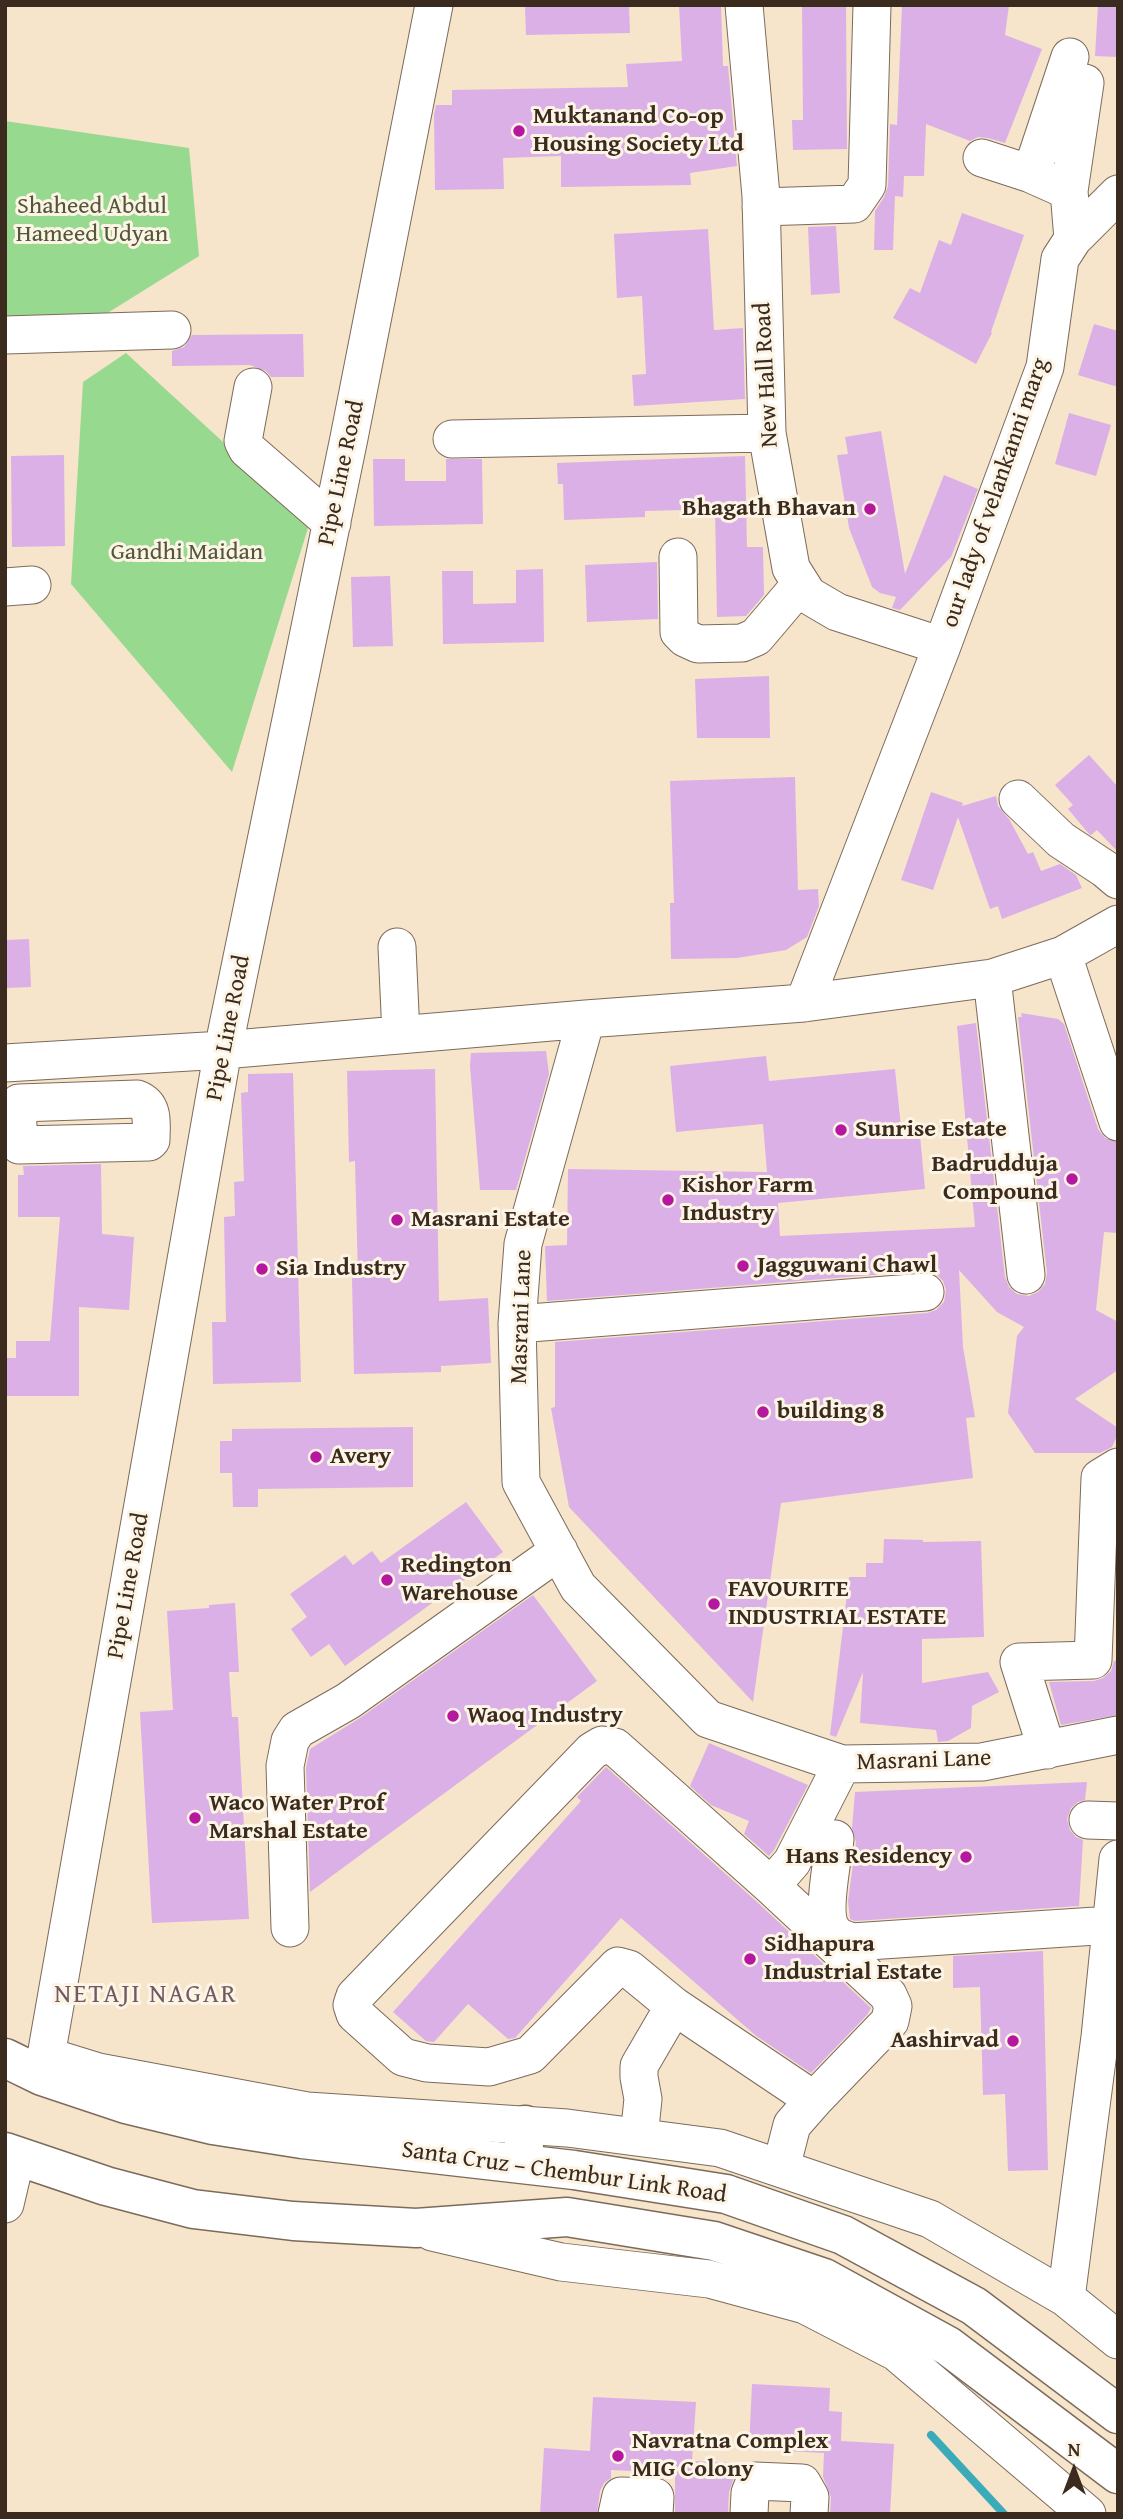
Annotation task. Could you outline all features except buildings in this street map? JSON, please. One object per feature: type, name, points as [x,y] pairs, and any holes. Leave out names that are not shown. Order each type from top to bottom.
[{"type":"highway","name":"Santa Cruz – Chembur Link Road","points":[[5,2058],[44,2066],[127,2104],[213,2125],[302,2139],[523,2163],[726,2194],[843,2235],[974,2306],[1118,2414]]},
{"type":"highway","points":[[523,2163],[525,2125]]},
{"type":"highway","name":"Santa Cruz – Chembur Link Road","points":[[11,2154],[106,2186],[193,2209],[293,2221],[416,2228],[567,2217],[714,2241],[824,2278],[948,2346],[1118,2474]]},
{"type":"street","name":"Pipe Line Road","points":[[44,2066],[223,1050],[434,5]]},
{"type":"street","name":"New Hall Road","points":[[744,5],[761,207],[767,433],[791,568],[808,595],[837,612],[942,646]]},
{"type":"street","points":[[761,207],[854,204],[867,185],[872,5]]},
{"type":"street","points":[[1031,174],[1077,70],[1069,191],[1073,239]]},
{"type":"street","points":[[982,158],[1031,174],[1069,191]]},
{"type":"street","name":"our lady of velankanni marg","points":[[804,1003],[942,646],[1045,368],[1060,259],[1073,239],[1118,194]]},
{"type":"street","points":[[5,335],[172,330]]},
{"type":"street","points":[[253,387],[243,441],[247,449],[331,523]]},
{"type":"street","points":[[452,439],[767,433]]},
{"type":"street","points":[[678,557],[679,632],[698,644],[742,643],[756,638],[801,584]]},
{"type":"street","points":[[1018,799],[1061,840],[1118,880]]},
{"type":"street","points":[[5,1063],[223,1050],[804,1003],[992,978],[1063,955],[1118,924]]},
{"type":"street","points":[[397,947],[401,1035]]},
{"type":"street","points":[[1063,955],[1118,1122]]},
{"type":"street","points":[[992,978],[1026,1275]]},
{"type":"street","name":"Masrani Lane","points":[[586,1019],[523,1244],[517,1324],[521,1482],[578,1587],[708,1719],[842,1764],[982,1762],[1118,1735]]},
{"type":"street","points":[[108,1057],[111,1100]]},
{"type":"street","points":[[111,1100],[144,1101],[151,1113],[149,1142],[19,1145],[19,1103],[111,1100]]},
{"type":"street","points":[[151,1126],[210,1126]]},
{"type":"street","points":[[517,1324],[925,1292]]},
{"type":"street","points":[[1047,1750],[1019,1662],[1093,1660],[1100,1478],[1118,1466]]},
{"type":"street","points":[[290,1928],[285,1766],[290,1741],[298,1730],[348,1701],[559,1551]]},
{"type":"street","points":[[782,2168],[792,2125],[890,2021],[893,2006],[807,1857],[615,1747],[602,1745],[592,1751],[355,1996],[352,2005],[355,2014],[402,2057],[427,2063],[489,2067],[530,2055],[618,1966],[629,1969],[674,2006],[814,2100]]},
{"type":"street","points":[[842,1764],[807,1857],[831,1929],[839,1937],[852,1941],[1102,1915]]},
{"type":"street","points":[[1066,2298],[1109,2040],[1102,1915],[1105,1842]]},
{"type":"street","points":[[639,2137],[643,2099],[639,2066],[674,2006]]},
{"type":"street","points":[[399,2116],[402,2057]]},
{"type":"street","points":[[44,2066],[98,2072],[307,2111],[525,2125],[720,2148],[930,2219],[1066,2298],[1118,2340]]},
{"type":"street","points":[[5,2204],[11,2154]]},
{"type":"street","points":[[416,2228],[561,2262],[709,2279],[805,2305],[896,2352],[1087,2514]]},
{"type":"street","points":[[749,2514],[750,2493],[755,2481],[803,2483],[810,2497],[809,2514]]},
{"type":"street","points":[[617,2514],[621,2496],[655,2497],[654,2514]]},
{"type":"green space","name":"Shaheed Abdul Hameed Udyan","points":[[5,121],[189,148],[199,256],[93,322],[5,325]]},
{"type":"green space","name":"Gandhi Maidan","points":[[126,353],[258,474],[317,499],[232,772],[71,584],[83,382]]},
{"type":"waterway","points":[[931,2435],[1004,2514]]},
{"type":"place","name":"Muktanand Co-op Housing Society Ltd","points":[[519,131]]},
{"type":"place","name":"Bhagath Bhavan","points":[[870,509]]},
{"type":"place","name":"Sunrise Estate","points":[[841,1130]]},
{"type":"place","name":"Badrudduja Compound","points":[[1072,1179]]},
{"type":"place","name":"Kishor Farm Industry","points":[[668,1200]]},
{"type":"place","name":"Masrani Estate","points":[[397,1220]]},
{"type":"place","name":"Jagguwani Chawl","points":[[743,1266]]},
{"type":"place","name":"Sia Industry","points":[[262,1269]]},
{"type":"place","name":"building 8","points":[[763,1412]]},
{"type":"place","name":"Avery","points":[[316,1457]]},
{"type":"place","name":"Redington Warehouse","points":[[387,1580]]},
{"type":"place","name":"FAVOURITE INDUSTRIAL ESTATE","points":[[714,1604]]},
{"type":"place","name":"Waoq Industry","points":[[453,1716]]},
{"type":"place","name":"Waco Water Prof Marshal Estate","points":[[195,1818]]},
{"type":"place","name":"Hans Residency","points":[[966,1857]]},
{"type":"place","name":"Sidhapura Industrial Estate","points":[[750,1959]]},
{"type":"place","name":"Aashirvad","points":[[1013,2041]]},
{"type":"place","name":"Navratna Complex MIG Colony","points":[[618,2456]]},
{"type":"district","name":"NETAJI NAGAR","points":[[146,1995]]}]
